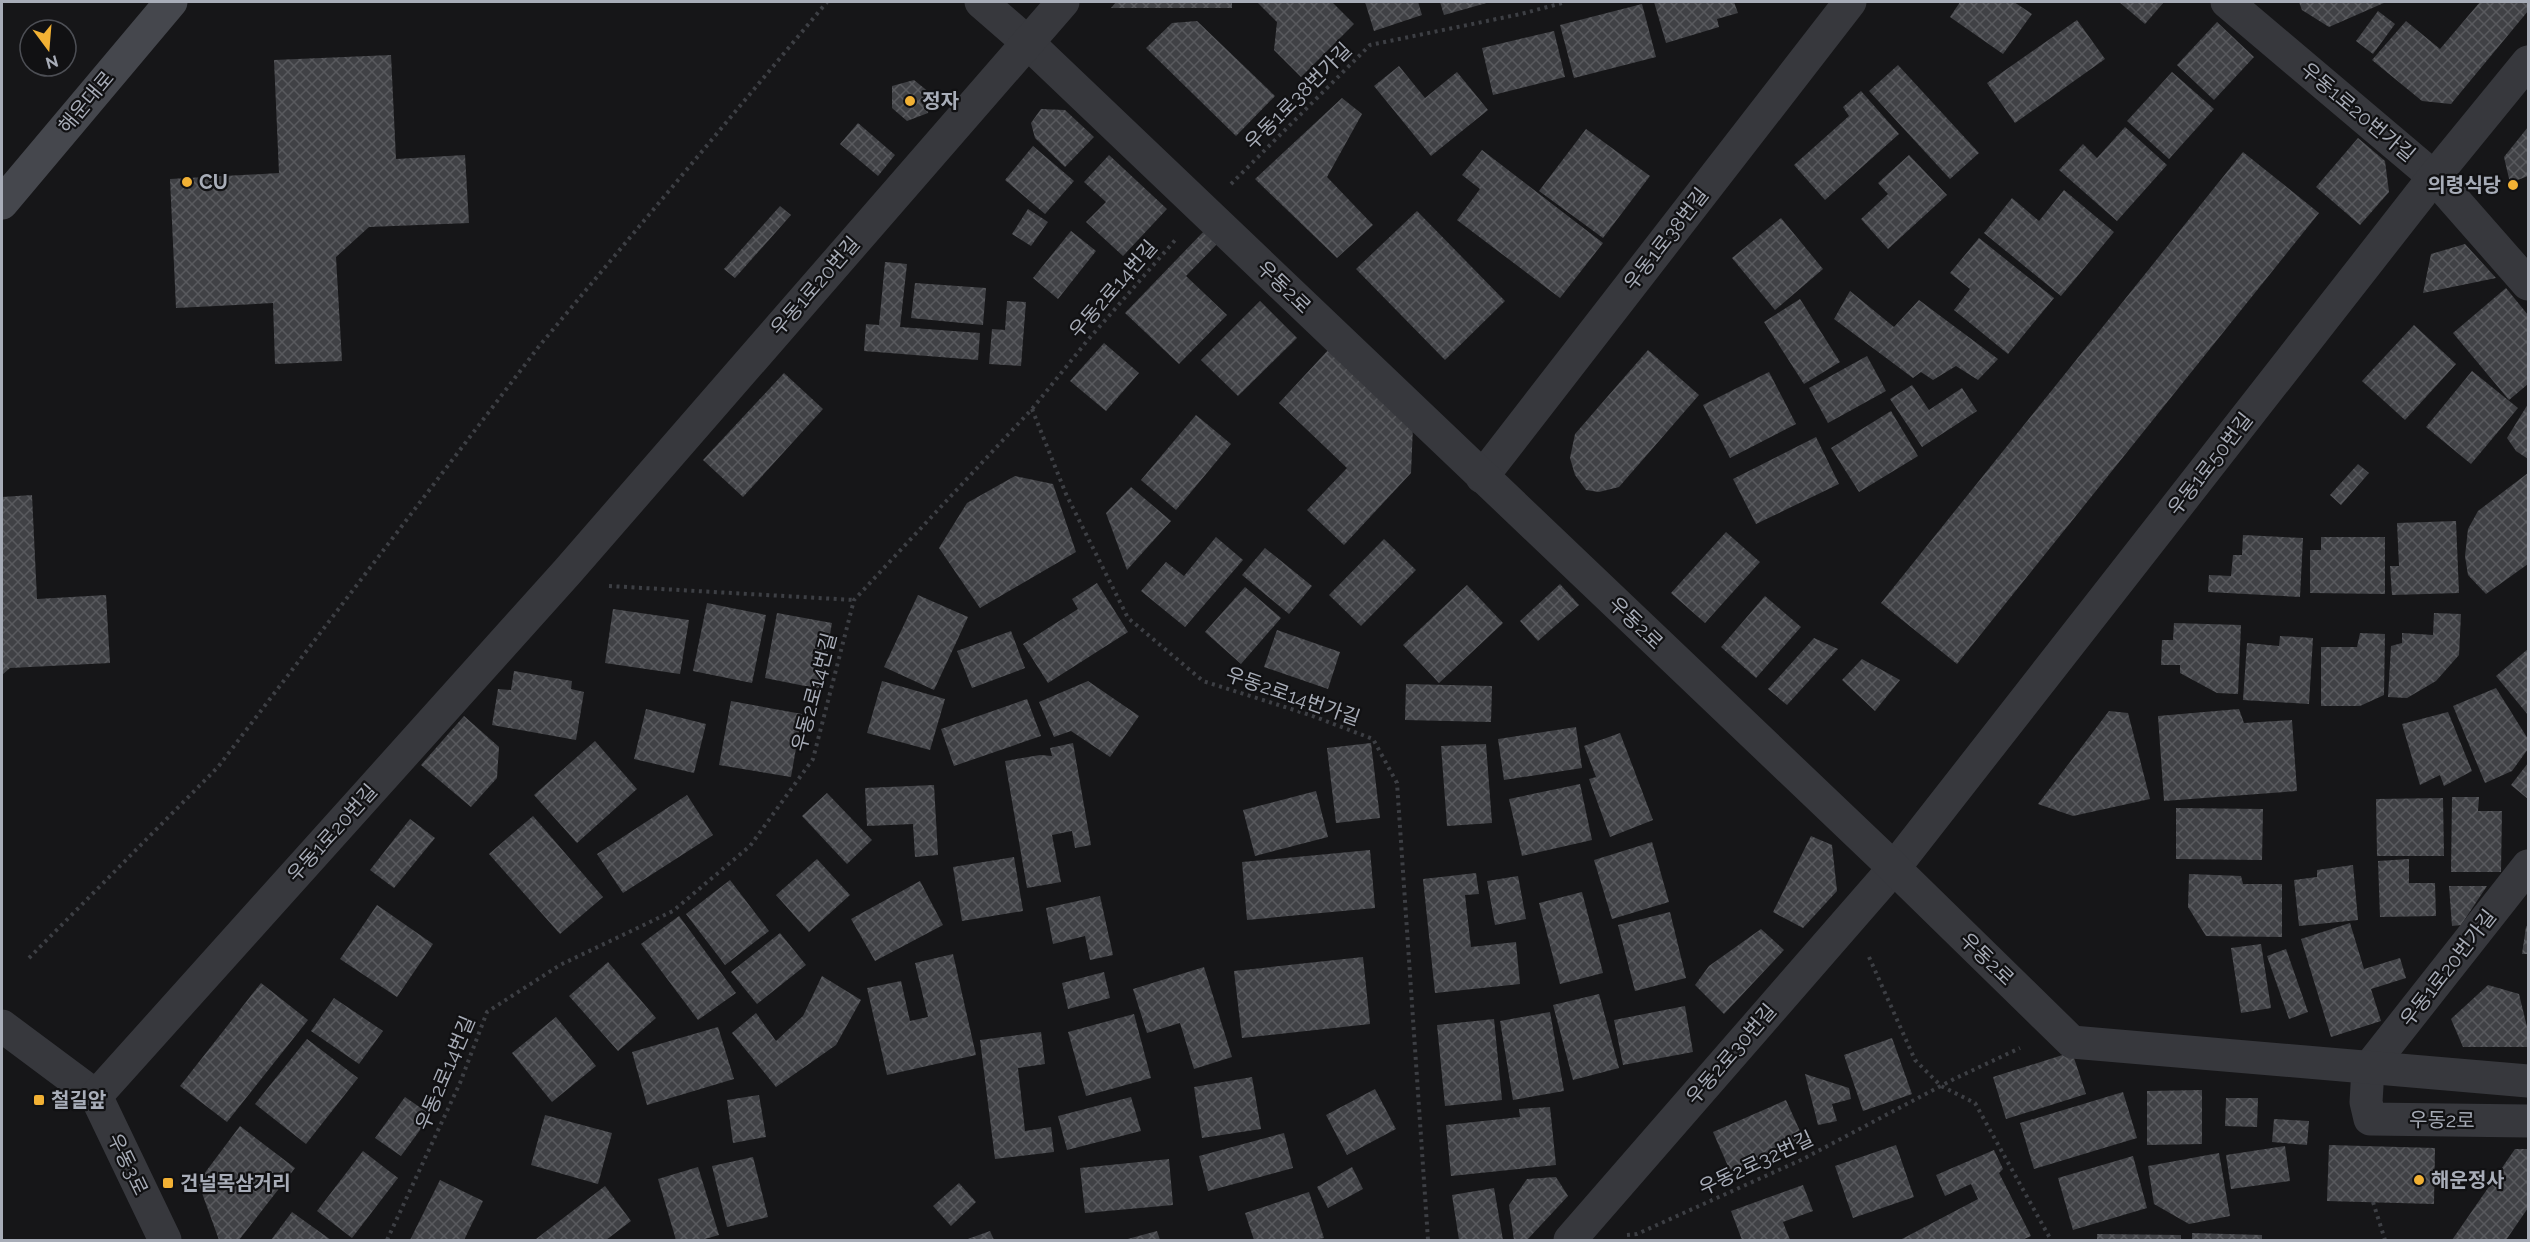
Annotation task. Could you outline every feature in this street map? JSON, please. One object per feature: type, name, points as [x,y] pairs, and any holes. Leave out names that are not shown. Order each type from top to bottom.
[{"type":"main road","name":"해운대로","points":[[2,203],[171,2]]},
{"type":"street","name":"우동2로","points":[[981,2],[1027,42],[1206,210],[1482,477],[1894,868],[2072,1042]]},
{"type":"street","name":"우동1로20번길","points":[[96,1096],[568,571],[1063,2]]},
{"type":"street","name":"우동1로38번길","points":[[1482,477],[1850,2]]},
{"type":"street","name":"우동1로20번가길","points":[[2227,2],[2434,177],[2529,284]]},
{"type":"street","name":"우동1로50번길","points":[[1894,868],[2434,177],[2529,62]]},
{"type":"street","name":"우동1로20번가길","points":[[2368,1069],[2529,866]]},
{"type":"street","name":"우동2로30번길","points":[[1570,1240],[1894,868]]},
{"type":"street","name":"우동3로","points":[[2,1026],[96,1096],[165,1240]]},
{"type":"street","points":[[2072,1042],[2529,1081]]},
{"type":"street","name":"우동2로","points":[[2368,1069],[2366,1102],[2370,1119],[2529,1121]]},
{"type":"path","points":[[29,958],[218,767],[540,345],[827,2]]},
{"type":"path","name":"우동1로38번가길","points":[[1206,210],[1370,45],[1521,14],[1566,2]]},
{"type":"path","name":"우동2로14번길","points":[[387,1240],[460,1083],[487,1011],[560,965],[673,911],[750,846],[813,759],[854,600],[1032,409],[1165,251],[1206,210]]},
{"type":"path","name":"우동2로14번가길","points":[[1032,409],[1066,494],[1128,618],[1203,681],[1310,715],[1373,739],[1398,783],[1428,1240]]},
{"type":"path","points":[[568,571],[604,586],[854,600]]},
{"type":"path","points":[[1849,918],[1915,1060],[1941,1086],[1975,1103],[2051,1240]]},
{"type":"path","name":"우동2로32번길","points":[[1616,1236],[1637,1234],[1801,1160],[1941,1086],[2022,1047],[2072,1042]]},
{"type":"path","points":[[2373,1203],[2385,1240]]},
{"type":"building","points":[[1116,2],[1232,2],[1232,8],[1111,8]]},
{"type":"building","points":[[1257,2],[1332,2],[1354,24],[1301,77],[1274,50],[1277,22]]},
{"type":"building","points":[[1365,2],[1418,2],[1422,15],[1374,31]]},
{"type":"building","points":[[1440,2],[1490,2],[1444,15]]},
{"type":"building","points":[[1654,2],[1734,2],[1738,13],[1717,19],[1719,27],[1666,43]]},
{"type":"building","points":[[1960,2],[2014,2],[2032,14],[2003,54],[1950,17]]},
{"type":"building","points":[[2119,2],[2164,2],[2145,24]]},
{"type":"building","points":[[2299,2],[2386,2],[2329,27],[2302,10]]},
{"type":"building","points":[[2480,2],[2528,2],[2528,11],[2451,104],[2422,101],[2372,60],[2406,21],[2440,49]]},
{"type":"building","points":[[1642,4],[1656,57],[1574,78],[1560,25]]},
{"type":"building","points":[[2378,11],[2395,24],[2373,54],[2356,41]]},
{"type":"building","points":[[2077,20],[2105,59],[2015,123],[1987,83]]},
{"type":"building","points":[[1197,21],[1275,96],[1236,136],[1146,48],[1172,23]]},
{"type":"building","points":[[2217,22],[2254,57],[2214,100],[2177,65]]},
{"type":"building","points":[[1554,31],[1565,77],[1493,95],[1482,48]]},
{"type":"building","points":[[391,55],[396,159],[465,155],[469,223],[369,227],[336,257],[342,361],[275,364],[273,303],[176,308],[170,179],[279,173],[274,60]]},
{"type":"building","points":[[1898,65],[1979,153],[1950,179],[1869,91]]},
{"type":"building","points":[[1399,66],[1425,98],[1457,72],[1488,110],[1431,156],[1374,86]]},
{"type":"building","points":[[2172,72],[2214,109],[2169,159],[2127,121]]},
{"type":"building","name":"정자","points":[[914,80],[930,93],[928,113],[907,121],[892,108],[892,86]]},
{"type":"building","points":[[1861,91],[1899,134],[1825,200],[1794,165],[1849,116],[1843,107]]},
{"type":"building","points":[[1342,98],[1362,114],[1327,177],[1373,225],[1337,258],[1255,179]]},
{"type":"building","points":[[1041,109],[1065,110],[1094,137],[1065,167],[1035,138],[1031,123]]},
{"type":"building","points":[[858,123],[895,155],[878,176],[840,144]]},
{"type":"building","points":[[2125,127],[2167,165],[2117,221],[2059,170],[2083,144],[2097,158]]},
{"type":"building","points":[[2528,127],[2528,176],[2510,183],[2504,157]]},
{"type":"building","points":[[1586,129],[1650,176],[1603,238],[1539,191]]},
{"type":"building","points":[[2358,138],[2385,161],[2389,192],[2360,225],[2316,187]]},
{"type":"building","points":[[1033,146],[1074,181],[1045,214],[1005,180]]},
{"type":"building","points":[[1482,150],[1603,243],[1560,298],[1457,220],[1480,189],[1462,175]]},
{"type":"building","points":[[2243,152],[2319,213],[1957,664],[1881,603]]},
{"type":"building","points":[[1109,155],[1167,209],[1123,256],[1086,222],[1106,202],[1084,182]]},
{"type":"building","points":[[1909,155],[1947,195],[1888,249],[1861,219],[1888,194],[1878,183]]},
{"type":"building","points":[[2064,190],[2114,232],[2061,296],[1984,233],[2012,198],[2039,221]]},
{"type":"building","points":[[780,206],[791,215],[735,278],[724,269]]},
{"type":"building","points":[[1028,209],[1048,222],[1031,246],[1012,234]]},
{"type":"building","points":[[1417,211],[1505,301],[1445,360],[1356,269]]},
{"type":"building","points":[[1781,218],[1823,269],[1775,310],[1732,258]]},
{"type":"building","points":[[1206,229],[1219,242],[1186,276],[1227,315],[1179,364],[1125,313]]},
{"type":"building","points":[[1071,231],[1096,251],[1058,299],[1033,278]]},
{"type":"building","points":[[1979,238],[2054,298],[2008,354],[1954,310],[1970,289],[1950,273]]},
{"type":"building","points":[[2465,244],[2496,278],[2423,293],[2431,254]]},
{"type":"building","points":[[885,262],[907,264],[900,327],[980,333],[978,360],[864,351],[866,324],[879,325]]},
{"type":"building","points":[[915,283],[986,288],[983,325],[911,318]]},
{"type":"building","points":[[2506,288],[2528,315],[2528,384],[2509,400],[2453,333]]},
{"type":"building","points":[[1850,291],[1894,327],[1919,300],[1998,359],[1978,380],[1956,366],[1933,380],[1921,372],[1913,378],[1834,319]]},
{"type":"building","points":[[1800,299],[1840,362],[1804,384],[1764,322]]},
{"type":"building","points":[[1007,301],[1026,302],[1021,366],[989,364],[992,329],[1005,330]]},
{"type":"building","points":[[1260,301],[1297,338],[1238,396],[1201,360]]},
{"type":"building","points":[[2414,325],[2456,364],[2405,420],[2362,381]]},
{"type":"building","points":[[1104,343],[1139,373],[1106,411],[1070,381]]},
{"type":"building","points":[[1330,348],[1413,426],[1411,473],[1344,545],[1307,510],[1347,468],[1279,403]]},
{"type":"building","points":[[1648,350],[1699,395],[1619,487],[1599,492],[1586,490],[1575,475],[1570,458],[1575,434]]},
{"type":"building","points":[[1867,356],[1886,391],[1828,423],[1809,388]]},
{"type":"building","points":[[2472,371],[2518,408],[2471,464],[2426,427]]},
{"type":"building","points":[[1769,372],[1796,424],[1730,458],[1703,405]]},
{"type":"building","points":[[784,373],[823,409],[743,497],[703,460]]},
{"type":"building","points":[[1912,385],[1929,410],[1962,388],[1977,411],[1922,447],[1890,399]]},
{"type":"building","points":[[2528,404],[2528,459],[2516,451],[2507,438]]},
{"type":"building","points":[[1891,411],[1918,456],[1859,492],[1831,448]]},
{"type":"building","points":[[1196,415],[1231,444],[1176,510],[1141,480]]},
{"type":"building","points":[[1816,437],[1839,484],[1756,524],[1733,479]]},
{"type":"building","points":[[2358,464],[2369,473],[2341,505],[2330,495]]},
{"type":"building","points":[[2528,473],[2528,564],[2486,594],[2468,575],[2465,556],[2468,529],[2478,511]]},
{"type":"building","points":[[1015,476],[1053,484],[1076,552],[980,608],[939,548],[967,503]]},
{"type":"building","points":[[1131,487],[1171,521],[1127,570],[1106,513]]},
{"type":"building","points":[[32,495],[37,599],[106,595],[110,663],[10,668],[2,675],[2,497]]},
{"type":"building","points":[[2456,521],[2459,593],[2392,595],[2390,566],[2399,566],[2397,523]]},
{"type":"building","points":[[1726,532],[1760,562],[1705,623],[1671,593]]},
{"type":"building","points":[[2243,535],[2303,538],[2300,597],[2208,592],[2209,575],[2231,576],[2233,555],[2242,555]]},
{"type":"building","points":[[1216,537],[1243,560],[1185,627],[1141,591],[1166,562],[1184,576]]},
{"type":"building","points":[[2321,537],[2385,537],[2385,594],[2310,593],[2310,550],[2321,550]]},
{"type":"building","points":[[1384,539],[1416,570],[1361,626],[1329,595]]},
{"type":"building","points":[[1265,548],[1312,586],[1289,614],[1242,575]]},
{"type":"building","points":[[1097,583],[1128,632],[1048,683],[1023,644],[1078,609],[1072,599]]},
{"type":"building","points":[[1560,584],[1579,605],[1538,641],[1520,621]]},
{"type":"building","points":[[1467,585],[1503,623],[1439,683],[1403,645]]},
{"type":"building","points":[[1245,587],[1281,618],[1241,664],[1205,632]]},
{"type":"building","points":[[918,595],[968,617],[934,690],[884,667]]},
{"type":"building","points":[[1765,596],[1801,627],[1756,678],[1721,647]]},
{"type":"building","points":[[707,603],[766,615],[752,683],[693,671]]},
{"type":"building","points":[[613,609],[689,620],[680,674],[605,663]]},
{"type":"building","points":[[777,613],[832,623],[820,689],[765,678]]},
{"type":"building","points":[[2434,613],[2461,614],[2459,655],[2436,681],[2407,698],[2388,697],[2391,646],[2402,643],[2402,633],[2433,635]]},
{"type":"building","points":[[2174,623],[2241,625],[2238,694],[2217,693],[2180,673],[2180,665],[2161,665],[2162,640],[2173,640]]},
{"type":"building","points":[[1277,630],[1340,652],[1328,689],[1264,667]]},
{"type":"building","points":[[1011,631],[1025,668],[972,688],[957,651]]},
{"type":"building","points":[[2360,633],[2385,634],[2384,695],[2360,706],[2321,706],[2321,647],[2357,647]]},
{"type":"building","points":[[2280,636],[2313,638],[2309,704],[2243,700],[2247,643],[2279,646]]},
{"type":"building","points":[[1814,638],[1838,649],[1787,705],[1768,689]]},
{"type":"building","points":[[2528,649],[2528,715],[2496,676]]},
{"type":"building","points":[[1862,659],[1900,680],[1875,711],[1842,680]]},
{"type":"building","points":[[514,671],[572,681],[571,689],[584,692],[576,740],[492,725],[498,689],[511,690]]},
{"type":"building","points":[[882,681],[945,699],[930,750],[867,733]]},
{"type":"building","points":[[1088,681],[1139,716],[1110,757],[1071,731],[1054,737],[1039,702]]},
{"type":"building","points":[[1406,684],[1492,686],[1491,722],[1405,720]]},
{"type":"building","points":[[2496,688],[2528,739],[2528,749],[2512,771],[2485,783],[2453,706]]},
{"type":"building","points":[[1027,699],[1041,736],[954,766],[941,729]]},
{"type":"building","points":[[731,701],[802,714],[791,777],[719,765]]},
{"type":"building","points":[[646,709],[706,724],[694,773],[634,759]]},
{"type":"building","points":[[2239,709],[2244,723],[2292,720],[2297,791],[2164,801],[2158,716]]},
{"type":"building","points":[[2109,711],[2128,713],[2150,799],[2073,816],[2038,804]]},
{"type":"building","points":[[2448,712],[2472,771],[2444,786],[2440,775],[2420,785],[2402,724]]},
{"type":"building","points":[[464,716],[499,747],[497,778],[471,807],[421,765]]},
{"type":"building","points":[[1576,727],[1582,768],[1504,780],[1498,739]]},
{"type":"building","points":[[1620,733],[1653,820],[1610,837],[1589,779],[1596,777],[1584,746]]},
{"type":"building","points":[[595,741],[637,789],[577,843],[534,795]]},
{"type":"building","points":[[1073,743],[1091,845],[1075,848],[1072,831],[1052,835],[1061,882],[1027,888],[1005,761],[1040,755],[1052,756],[1050,748]]},
{"type":"building","points":[[1371,743],[1380,818],[1336,823],[1327,748]]},
{"type":"building","points":[[1486,744],[1492,823],[1447,826],[1441,746]]},
{"type":"building","points":[[2528,763],[2528,799],[2511,785]]},
{"type":"building","points":[[1580,784],[1592,840],[1522,856],[1509,799]]},
{"type":"building","points":[[934,785],[938,855],[915,857],[913,824],[867,826],[865,788]]},
{"type":"building","points":[[1316,791],[1328,837],[1255,856],[1243,810]]},
{"type":"building","points":[[827,793],[872,840],[847,864],[802,816]]},
{"type":"building","points":[[687,795],[713,835],[623,893],[597,854]]},
{"type":"building","points":[[2452,797],[2479,797],[2478,811],[2502,811],[2501,872],[2451,872]]},
{"type":"building","points":[[2443,798],[2444,856],[2377,856],[2376,799]]},
{"type":"building","points":[[2176,808],[2263,809],[2262,860],[2176,859]]},
{"type":"building","points":[[533,816],[603,897],[560,934],[489,854]]},
{"type":"building","points":[[410,819],[435,838],[394,888],[370,870]]},
{"type":"building","points":[[1811,836],[1832,845],[1837,891],[1803,928],[1773,912]]},
{"type":"building","points":[[1652,842],[1669,902],[1612,919],[1594,860]]},
{"type":"building","points":[[1370,850],[1375,908],[1247,920],[1242,862]]},
{"type":"building","points":[[1014,857],[1023,911],[962,921],[953,867]]},
{"type":"building","points":[[817,859],[850,895],[809,932],[776,895]]},
{"type":"building","points":[[2409,859],[2409,883],[2435,883],[2436,916],[2380,917],[2378,861]]},
{"type":"building","points":[[2353,865],[2358,920],[2299,926],[2294,880],[2317,877],[2317,870]]},
{"type":"building","points":[[1476,873],[1479,894],[1465,895],[1471,947],[1516,942],[1520,984],[1435,993],[1423,879]]},
{"type":"building","points":[[2189,874],[2241,876],[2243,884],[2282,884],[2282,937],[2206,936],[2188,907]]},
{"type":"building","points":[[1518,876],[1526,919],[1495,925],[1487,881]]},
{"type":"building","points":[[730,880],[769,931],[725,965],[686,914]]},
{"type":"building","points":[[920,881],[943,925],[875,961],[851,919]]},
{"type":"building","points":[[2449,886],[2487,886],[2461,925],[2452,926]]},
{"type":"building","points":[[1582,892],[1603,973],[1560,984],[1539,903]]},
{"type":"building","points":[[1100,896],[1113,955],[1090,960],[1085,936],[1053,944],[1046,908]]},
{"type":"building","points":[[377,905],[433,944],[397,997],[340,959]]},
{"type":"building","points":[[1670,912],[1686,978],[1635,991],[1618,925]]},
{"type":"building","points":[[679,916],[736,993],[698,1020],[641,944]]},
{"type":"building","points":[[2350,923],[2364,969],[2400,958],[2406,978],[2371,989],[2381,1021],[2331,1037],[2301,939]]},
{"type":"building","points":[[2528,924],[2528,954],[2522,954],[2526,927]]},
{"type":"building","points":[[1761,929],[1784,950],[1724,1014],[1695,985],[1709,966]]},
{"type":"building","points":[[780,933],[806,965],[757,1004],[731,972]]},
{"type":"building","points":[[2261,944],[2271,1008],[2241,1013],[2231,948]]},
{"type":"building","points":[[2286,949],[2308,1012],[2289,1019],[2267,956]]},
{"type":"building","points":[[953,954],[976,1055],[887,1075],[867,988],[901,981],[910,1021],[928,1017],[915,963]]},
{"type":"building","points":[[1363,957],[1370,1024],[1242,1038],[1234,971]]},
{"type":"building","points":[[608,962],[656,1018],[618,1051],[569,996]]},
{"type":"building","points":[[1204,967],[1232,1057],[1194,1069],[1180,1023],[1147,1033],[1133,989]]},
{"type":"building","points":[[1104,972],[1110,998],[1068,1009],[1062,983]]},
{"type":"building","points":[[822,976],[861,1000],[836,1045],[776,1087],[732,1033],[756,1013],[776,1041],[803,1016]]},
{"type":"building","points":[[261,983],[308,1020],[227,1122],[180,1086]]},
{"type":"building","points":[[2488,985],[2519,994],[2528,1031],[2528,1047],[2463,1047],[2451,1019]]},
{"type":"building","points":[[1599,994],[1619,1068],[1573,1080],[1553,1005]]},
{"type":"building","points":[[334,998],[383,1031],[359,1064],[311,1031]]},
{"type":"building","points":[[1685,1006],[1693,1052],[1623,1065],[1614,1020]]},
{"type":"building","points":[[1550,1012],[1564,1091],[1513,1100],[1500,1021]]},
{"type":"building","points":[[1134,1014],[1151,1078],[1086,1096],[1068,1032]]},
{"type":"building","points":[[556,1017],[596,1066],[552,1102],[512,1053]]},
{"type":"building","points":[[1494,1019],[1502,1100],[1445,1106],[1437,1025]]},
{"type":"building","points":[[718,1027],[734,1079],[647,1105],[632,1052]]},
{"type":"building","points":[[1041,1032],[1045,1064],[1018,1068],[1025,1131],[1051,1127],[1054,1152],[995,1159],[980,1040]]},
{"type":"building","points":[[1892,1038],[1912,1094],[1863,1111],[1844,1055]]},
{"type":"building","points":[[307,1039],[358,1078],[306,1144],[255,1104]]},
{"type":"building","points":[[2072,1052],[2086,1094],[2006,1119],[1993,1077]]},
{"type":"building","points":[[1805,1074],[1849,1088],[1851,1099],[1832,1104],[1837,1121],[1818,1125]]},
{"type":"building","points":[[1252,1077],[1261,1129],[1202,1138],[1194,1087]]},
{"type":"building","points":[[1375,1089],[1396,1129],[1347,1155],[1326,1115]]},
{"type":"building","points":[[2202,1090],[2202,1144],[2147,1145],[2147,1091]]},
{"type":"building","points":[[2123,1092],[2137,1138],[2034,1169],[2020,1123]]},
{"type":"building","points":[[759,1095],[766,1137],[733,1143],[727,1100]]},
{"type":"building","points":[[405,1097],[431,1115],[401,1156],[375,1138]]},
{"type":"building","points":[[1131,1097],[1141,1131],[1067,1150],[1058,1116]]},
{"type":"building","points":[[2226,1098],[2258,1098],[2257,1127],[2225,1126]]},
{"type":"building","points":[[1786,1100],[1804,1140],[1731,1173],[1713,1132]]},
{"type":"building","points":[[1550,1107],[1556,1165],[1451,1176],[1446,1125],[1520,1117],[1519,1109]]},
{"type":"building","points":[[545,1115],[612,1133],[598,1184],[531,1165]]},
{"type":"building","points":[[2274,1119],[2309,1121],[2307,1145],[2272,1142]]},
{"type":"building","points":[[240,1126],[295,1168],[239,1240],[219,1240],[198,1182]]},
{"type":"building","points":[[1284,1133],[1293,1168],[1208,1191],[1199,1156]]},
{"type":"building","points":[[1896,1145],[1914,1197],[1853,1218],[1835,1166]]},
{"type":"building","points":[[2329,1145],[2435,1148],[2434,1204],[2327,1201]]},
{"type":"building","points":[[2285,1146],[2290,1181],[2231,1189],[2226,1155]]},
{"type":"building","points":[[2515,1149],[2528,1149],[2528,1208],[2506,1240],[2452,1240]]},
{"type":"building","points":[[1994,1150],[2003,1169],[1999,1173],[2031,1236],[2022,1240],[1900,1240],[1978,1199],[1971,1184],[1945,1196],[1936,1175]]},
{"type":"building","points":[[363,1151],[398,1178],[352,1238],[317,1211]]},
{"type":"building","points":[[2219,1153],[2230,1216],[2189,1224],[2154,1204],[2148,1166]]},
{"type":"building","points":[[2133,1156],[2147,1208],[2073,1230],[2058,1178]]},
{"type":"building","points":[[753,1157],[768,1217],[727,1227],[712,1166]]},
{"type":"building","points":[[1169,1159],[1173,1205],[1085,1213],[1080,1168]]},
{"type":"building","points":[[698,1167],[719,1235],[701,1240],[676,1240],[658,1179]]},
{"type":"building","points":[[1352,1167],[1363,1189],[1328,1208],[1317,1187]]},
{"type":"building","points":[[1556,1177],[1568,1196],[1527,1240],[1514,1240],[1509,1205],[1527,1179]]},
{"type":"building","points":[[440,1180],[483,1201],[464,1240],[410,1240]]},
{"type":"building","points":[[959,1183],[976,1202],[951,1226],[933,1206]]},
{"type":"building","points":[[1803,1185],[1813,1211],[1783,1222],[1790,1240],[1742,1240],[1731,1211]]},
{"type":"building","points":[[605,1186],[631,1221],[606,1240],[536,1239]]},
{"type":"building","points":[[1494,1188],[1503,1240],[1459,1240],[1452,1195]]},
{"type":"building","points":[[1309,1192],[1324,1238],[1254,1240],[1245,1213]]},
{"type":"building","points":[[292,1212],[331,1240],[271,1240]]},
{"type":"building","points":[[990,1231],[994,1240],[965,1240]]},
{"type":"building","points":[[1157,1231],[1160,1240],[1124,1240]]},
{"type":"building","points":[[2192,1233],[2262,1235],[2262,1240],[2192,1240]]},
{"type":"building","points":[[2097,1234],[2181,1235],[2181,1240],[2097,1240]]},
{"type":"place","name":"정자","points":[[910,101]]},
{"type":"place","name":"CU","points":[[187,182]]},
{"type":"place","name":"의령식당","points":[[2513,185]]},
{"type":"place","name":"철길앞","points":[[39,1100]]},
{"type":"place","name":"해운정사","points":[[2419,1180]]},
{"type":"place","name":"건널목삼거리","points":[[168,1183]]}]
